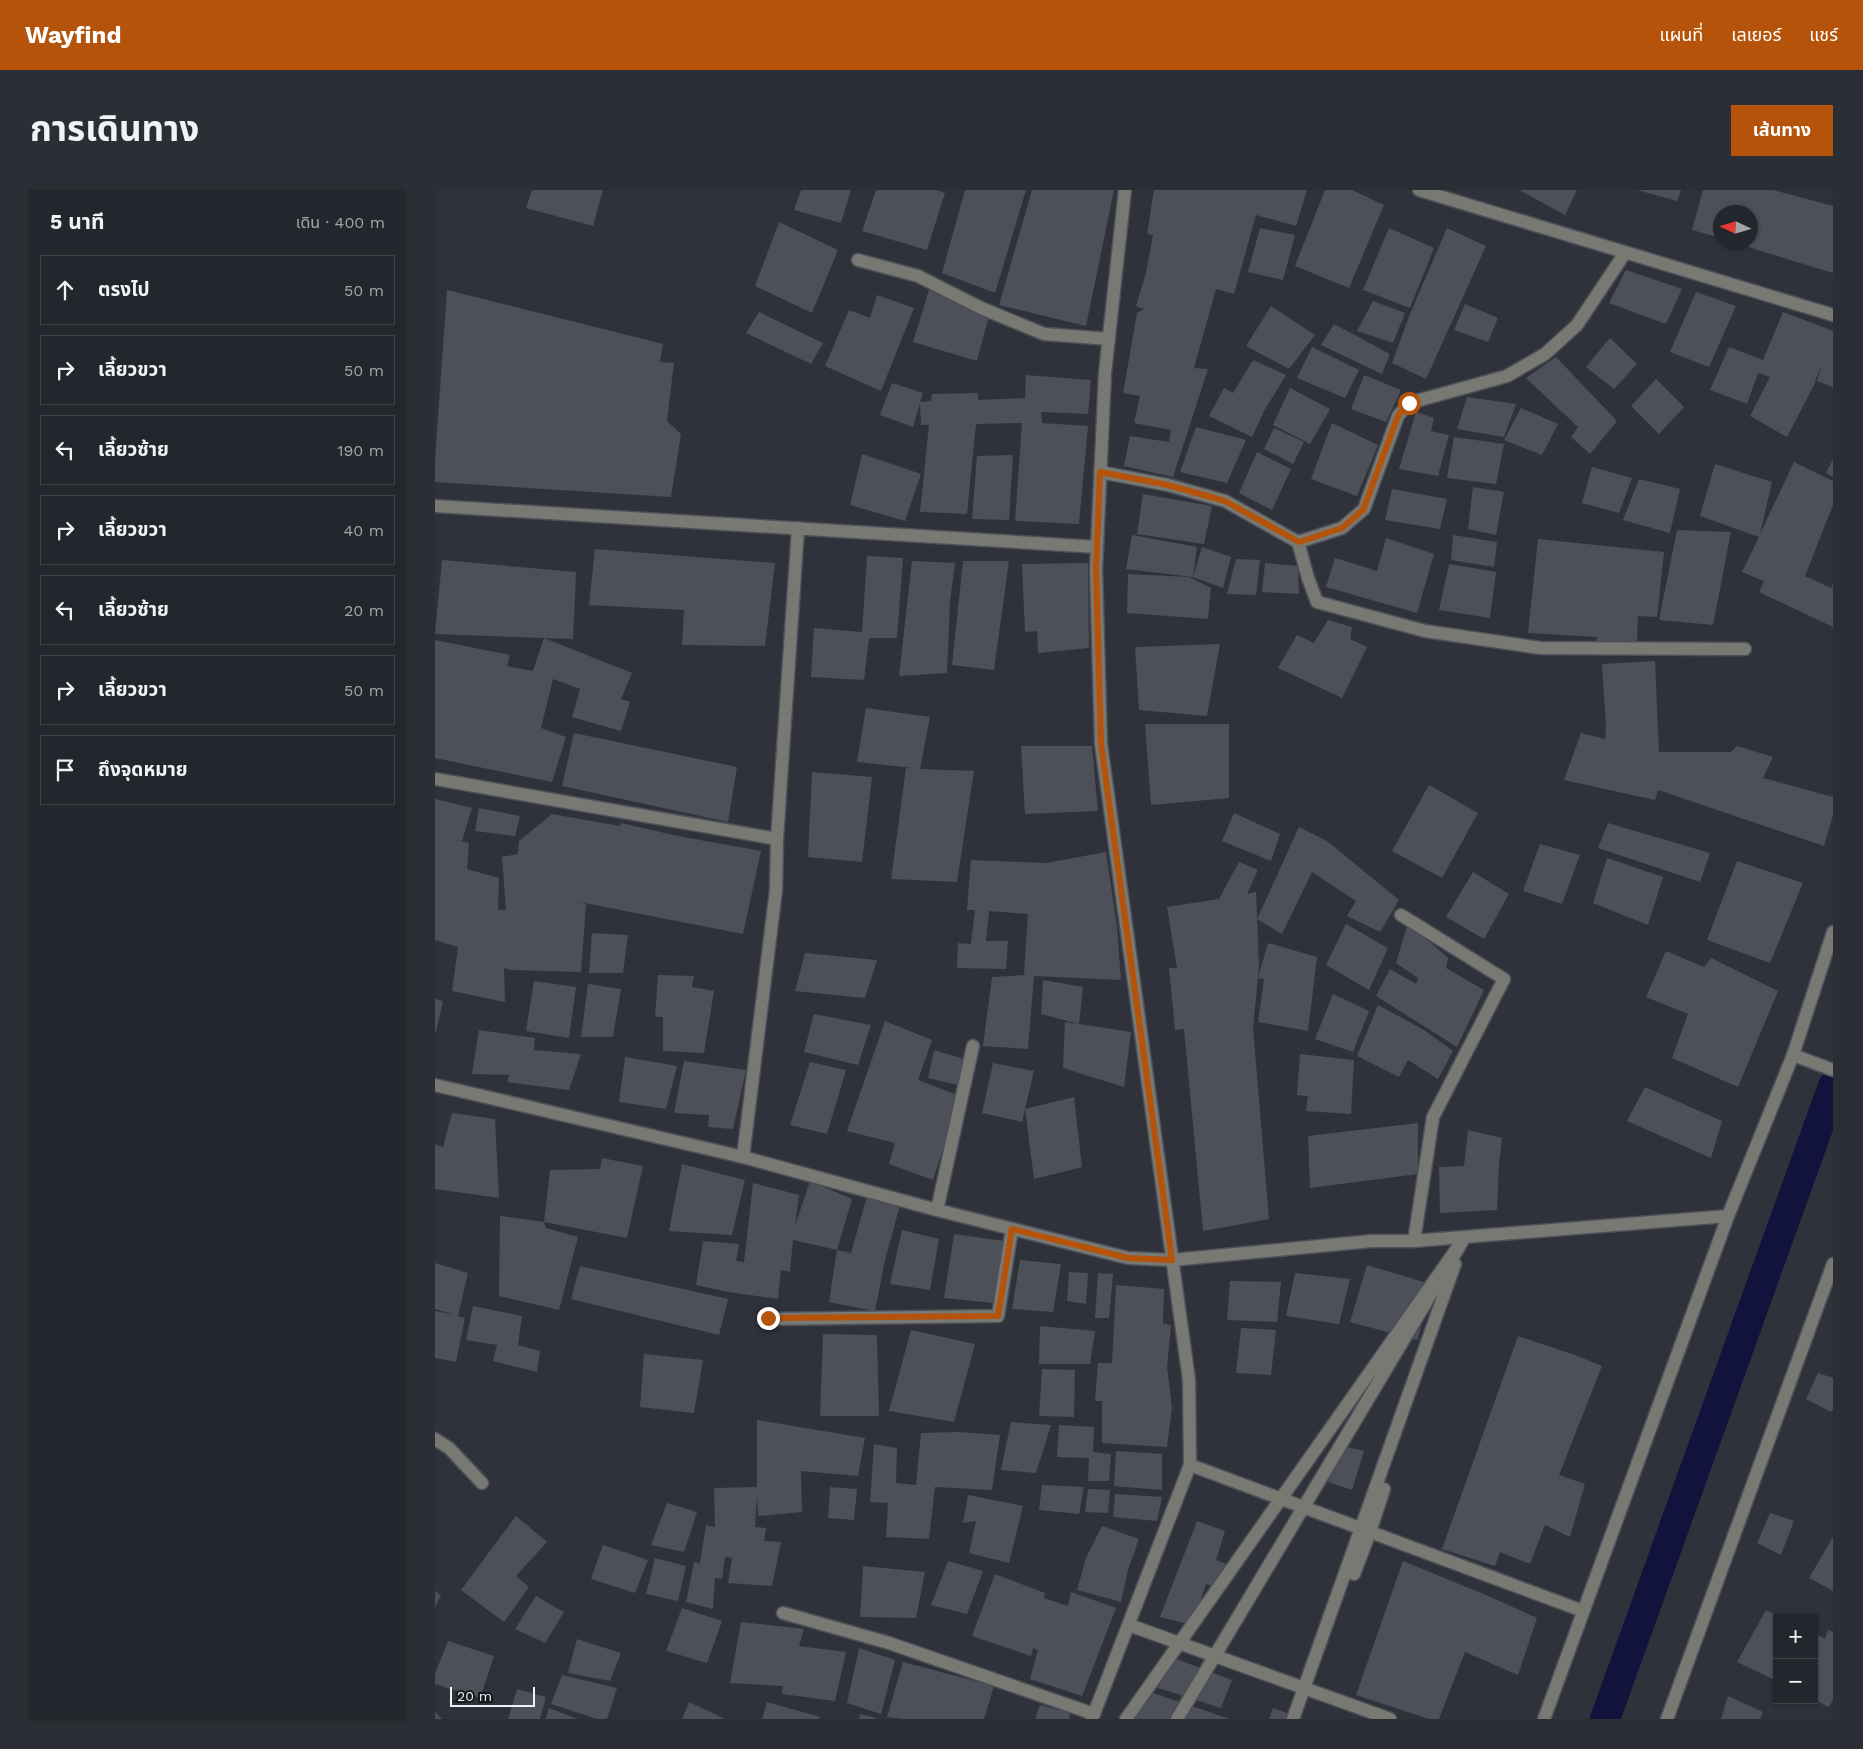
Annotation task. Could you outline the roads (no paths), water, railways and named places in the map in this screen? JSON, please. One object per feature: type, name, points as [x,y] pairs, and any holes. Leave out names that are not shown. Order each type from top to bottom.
[{"type":"street","points":[[783,1613],[889,1642],[1093,1716],[1190,1466],[1189,1380],[1101,744],[1096,569],[1100,472],[1105,373],[1125,190]]},
{"type":"street","points":[[1419,190],[1833,315]]},
{"type":"street","points":[[1299,542],[1342,528],[1363,510],[1398,416],[1409,403],[1507,376],[1545,354],[1577,325],[1625,253]]},
{"type":"street","points":[[858,260],[918,276],[981,308],[1044,334],[1109,339]]},
{"type":"street","points":[[1100,472],[1168,485],[1225,501],[1299,542],[1308,578],[1317,602],[1425,631],[1540,648],[1745,648]]},
{"type":"street","points":[[435,506],[1097,546]]},
{"type":"street","points":[[743,1157],[776,890],[777,839],[797,528]]},
{"type":"street","points":[[435,779],[777,839]]},
{"type":"street","points":[[1401,915],[1504,979],[1433,1117],[1414,1241]]},
{"type":"street","points":[[1544,1719],[1728,1216],[1793,1055],[1833,932]]},
{"type":"street","points":[[937,1210],[973,1046]]},
{"type":"street","points":[[1793,1055],[1833,1070]]},
{"type":"street","points":[[435,1085],[743,1157],[937,1210],[1128,1258],[1172,1260],[1371,1241],[1414,1241],[1728,1216]]},
{"type":"street","points":[[768,1318],[998,1316],[1012,1229]]},
{"type":"street","points":[[1308,1690],[1370,1532],[1465,1237]]},
{"type":"street","points":[[1126,1719],[1465,1237]]},
{"type":"street","points":[[1177,1719],[1465,1237]]},
{"type":"street","points":[[1293,1719],[1465,1237]]},
{"type":"street","points":[[1667,1719],[1829,1289],[1833,1264]]},
{"type":"street","points":[[435,1439],[449,1448],[482,1484]]},
{"type":"street","points":[[1190,1466],[1583,1611]]},
{"type":"street","points":[[1129,1625],[1308,1690],[1357,1714],[1390,1719]]},
{"type":"waterway","points":[[1605,1719],[1833,1086]]}]
